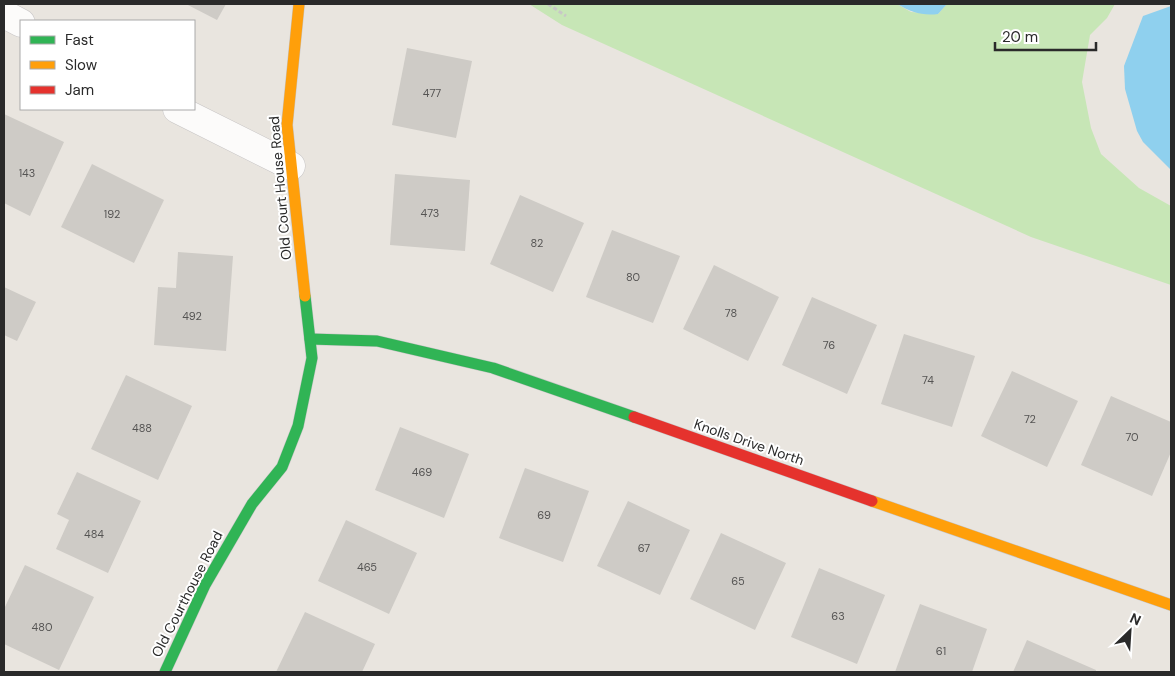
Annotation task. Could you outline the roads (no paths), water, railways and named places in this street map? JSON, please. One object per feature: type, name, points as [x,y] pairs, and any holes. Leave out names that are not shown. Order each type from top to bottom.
[{"type":"street","name":"Old Court House Road","points":[[299,4],[287,125],[310,339]]},
{"type":"street","points":[[4,14],[20,22]]},
{"type":"street","points":[[180,110],[291,166]]},
{"type":"street","name":"Knolls Drive North","points":[[310,339],[377,341],[493,368],[1171,604]]},
{"type":"street","name":"Old Courthouse Road","points":[[164,672],[205,585],[252,504],[282,467],[298,426],[312,358],[310,339]]},
{"type":"water","points":[[897,4],[947,4],[938,14],[927,14],[917,13]]},
{"type":"water","points":[[1171,6],[1171,170],[1143,142],[1137,131],[1125,89],[1124,66],[1143,16]]}]
